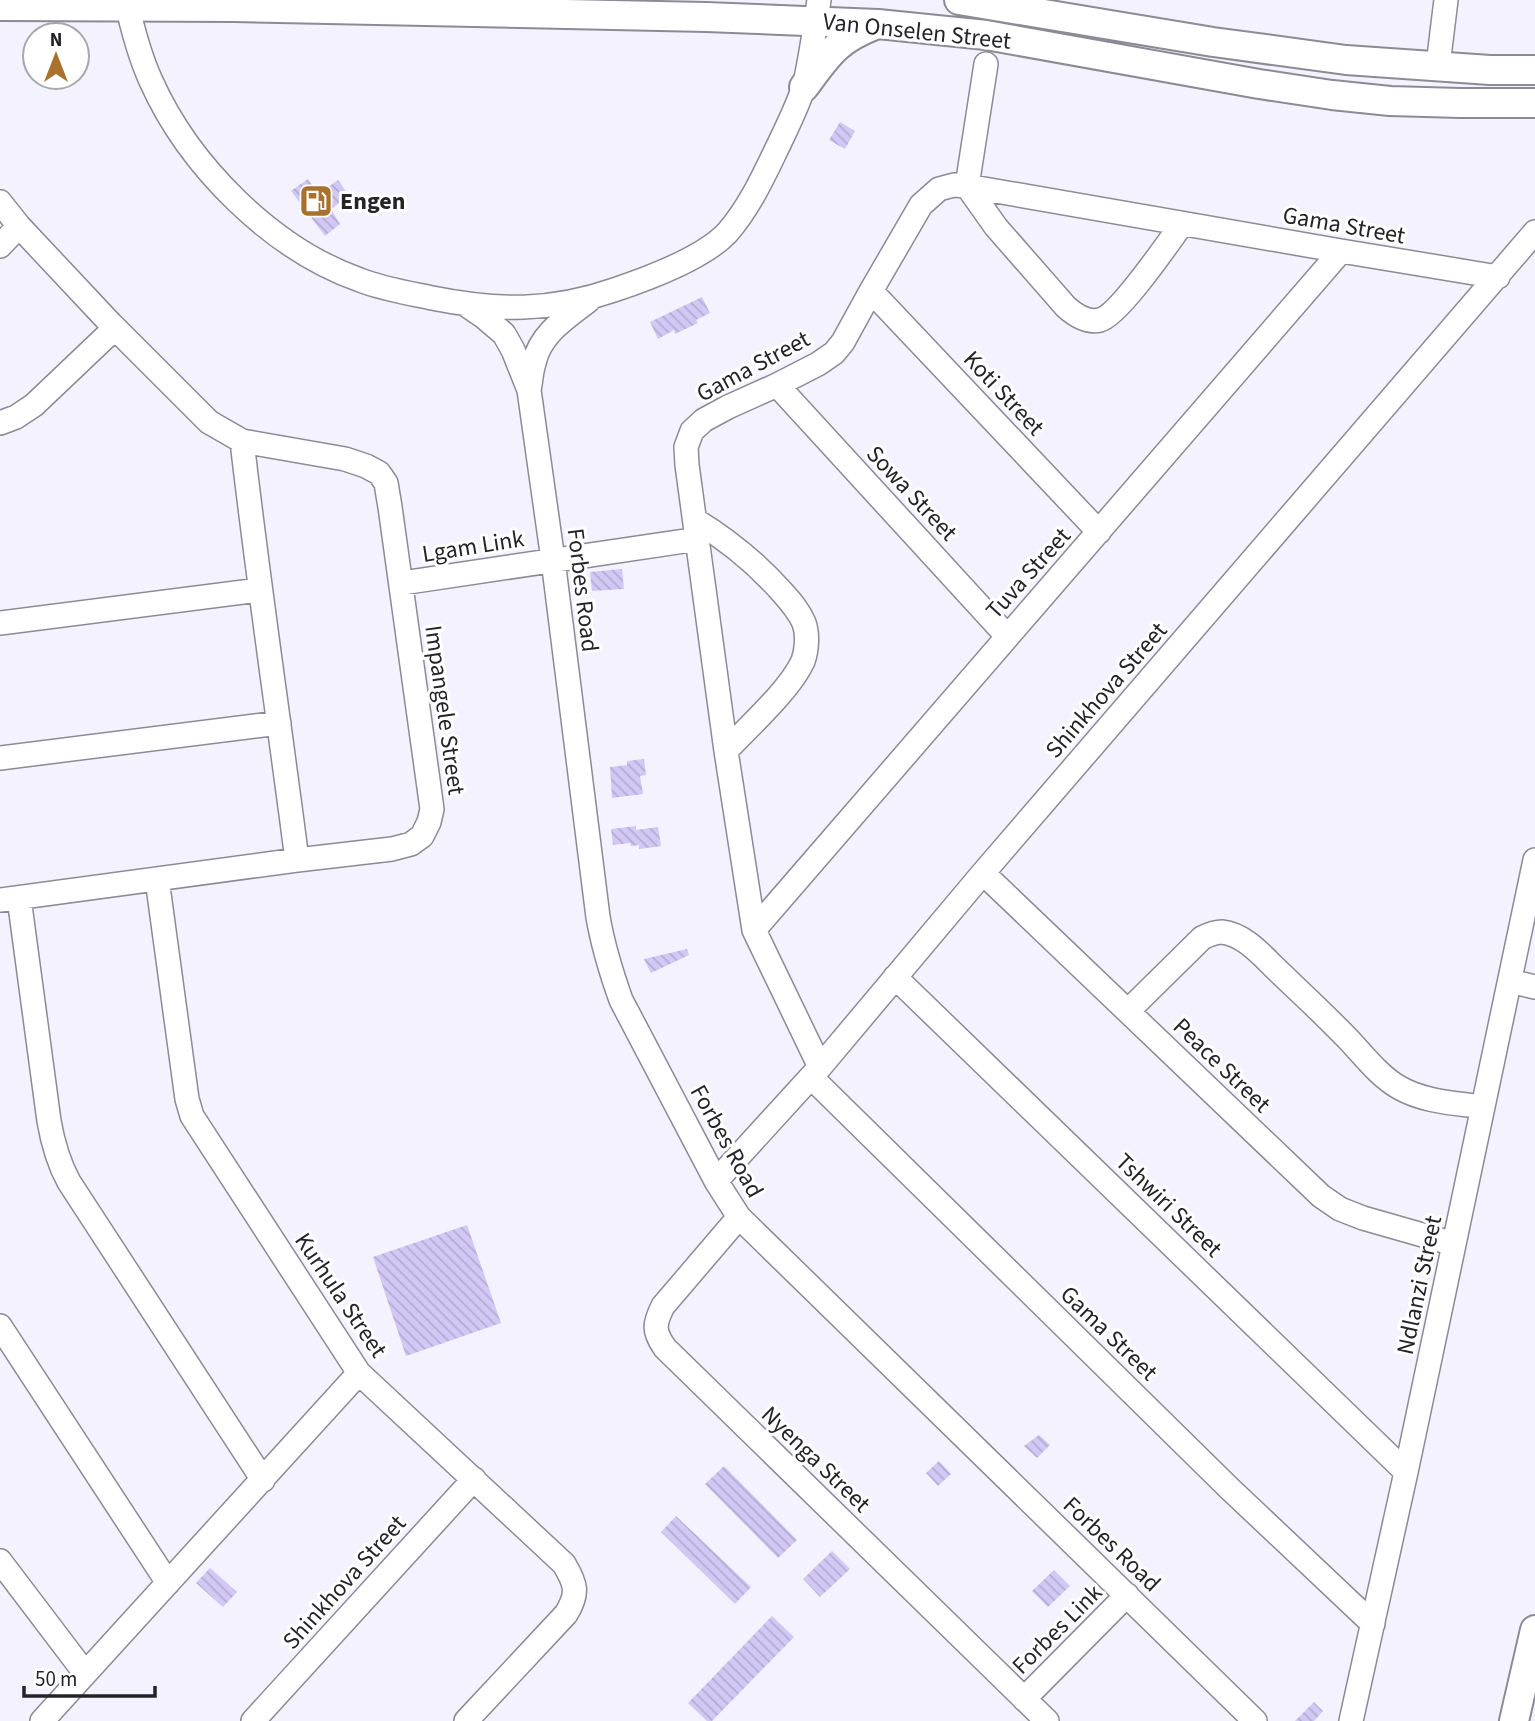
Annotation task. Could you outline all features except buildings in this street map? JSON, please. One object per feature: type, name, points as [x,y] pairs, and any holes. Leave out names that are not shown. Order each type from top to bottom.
[{"type":"main road","name":"Van Onselen Street","points":[[959,0],[1213,42],[1346,60],[1535,70]]},
{"type":"main road","name":"Van Onselen Street","points":[[0,6],[126,4],[817,10],[878,23],[986,35],[1332,95],[1390,101],[1535,103]]},
{"type":"main road","points":[[804,87],[831,51],[856,32],[878,23]]},
{"type":"main road","points":[[1514,1721],[1535,1630]]},
{"type":"main road","points":[[1532,1721],[1535,1704]]},
{"type":"street","points":[[1438,65],[1446,0]]},
{"type":"street","points":[[126,4],[150,80],[180,134],[212,174],[263,224],[329,267],[386,289],[465,304],[521,308],[593,298],[625,287],[704,251],[726,233],[748,205],[788,126],[804,87],[817,10]]},
{"type":"street","points":[[986,64],[967,186],[996,227],[1076,316],[1101,320],[1112,313],[1138,284],[1182,224]]},
{"type":"street","name":"Gama Street","points":[[1373,1624],[1229,1488],[816,1072],[754,930],[726,751],[686,447],[692,431],[704,420],[818,364],[834,353],[843,342],[921,205],[939,189],[954,185],[1498,277]]},
{"type":"street","points":[[0,202],[19,226],[209,422],[242,441],[297,860]]},
{"type":"street","points":[[0,246],[19,226]]},
{"type":"street","name":"Shinkhova Street","points":[[716,1181],[816,1072],[983,873],[1535,233]]},
{"type":"street","name":"Tuva Street","points":[[754,930],[1341,251]]},
{"type":"street","name":"Koti Street","points":[[871,290],[1099,532]]},
{"type":"street","name":"Forbes Road","points":[[529,390],[534,362],[544,340],[558,325],[593,298]]},
{"type":"street","name":"Forbes Road","points":[[465,304],[504,334],[529,390],[603,945],[609,969],[621,1000],[716,1181],[739,1217],[1255,1721]]},
{"type":"street","points":[[0,423],[16,417],[34,405],[116,328]]},
{"type":"street","name":"Sowa Street","points":[[777,385],[1007,636]]},
{"type":"street","name":"Impangele Street","points":[[9,899],[392,849],[411,844],[422,836],[432,809],[431,791],[386,484],[379,473],[345,459],[242,441]]},
{"type":"street","points":[[696,530],[737,549],[769,577],[799,611],[805,626],[803,659],[797,671],[786,688],[726,751]]},
{"type":"street","name":"Lgam Link","points":[[402,583],[553,560],[696,530]]},
{"type":"street","points":[[0,623],[260,590]]},
{"type":"street","points":[[0,758],[279,723]]},
{"type":"street","name":"Ndlanzi Street","points":[[1351,1721],[1535,860]]},
{"type":"street","name":"Peace Street","points":[[983,873],[1321,1196],[1340,1209],[1363,1218],[1454,1244]]},
{"type":"street","name":"Kurhula Street","points":[[157,879],[187,1099],[192,1116],[359,1373],[564,1564],[573,1580],[575,1592],[566,1614],[466,1721]]},
{"type":"street","points":[[9,899],[59,1164],[263,1480]]},
{"type":"street","points":[[1128,1011],[1202,938],[1223,932],[1236,936],[1254,948],[1397,1087],[1438,1101],[1483,1107]]},
{"type":"street","name":"Tshwiri Street","points":[[895,977],[1406,1472]]},
{"type":"street","points":[[1510,981],[1535,987]]},
{"type":"street","name":"Nyenga Street","points":[[739,1217],[663,1306],[657,1318],[657,1337],[665,1348],[1047,1721]]},
{"type":"street","points":[[0,1326],[168,1583]]},
{"type":"street","points":[[42,1721],[359,1373]]},
{"type":"street","name":"Shinkhova Street","points":[[253,1721],[474,1479]]},
{"type":"street","points":[[0,1561],[85,1673]]},
{"type":"street","name":"Forbes Link","points":[[1024,1699],[1126,1595]]},
{"type":"place","name":"Engen","points":[[316,201]]}]
